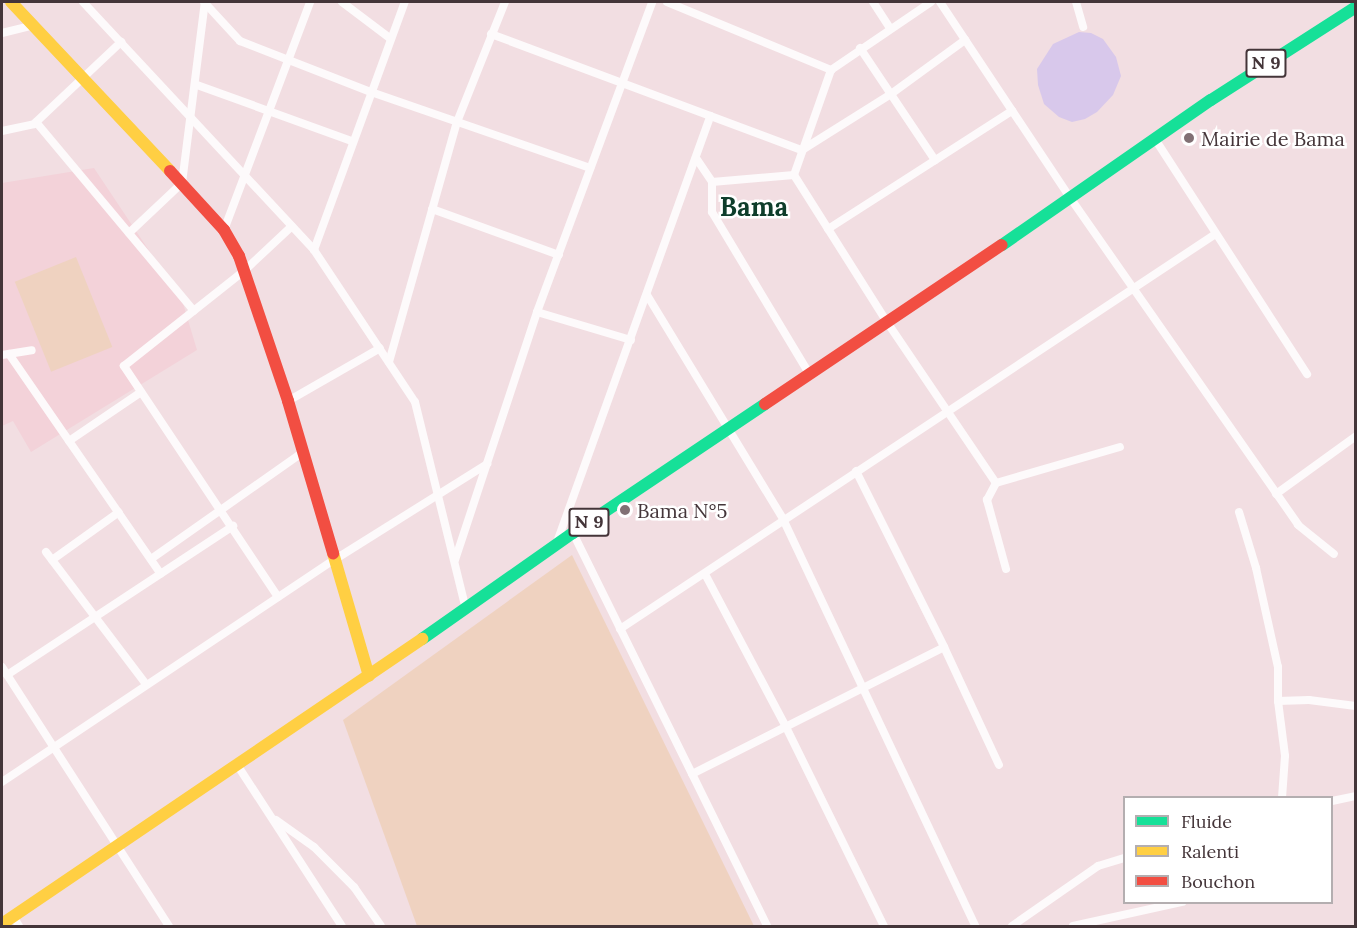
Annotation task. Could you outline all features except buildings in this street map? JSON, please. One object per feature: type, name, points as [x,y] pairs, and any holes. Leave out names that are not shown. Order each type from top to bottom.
[{"type":"main road","points":[[11,2],[224,230],[245,270],[288,401],[369,676]]},
{"type":"main road","name":"N 9","points":[[2,924],[16,921],[117,844],[369,676],[573,533],[1071,199],[1248,75],[1356,7]]},
{"type":"street","points":[[83,2],[314,250],[415,402],[466,609]]},
{"type":"street","points":[[205,2],[240,40],[288,61],[590,168]]},
{"type":"street","points":[[129,233],[182,183],[197,85],[205,2]]},
{"type":"street","points":[[224,230],[310,2]]},
{"type":"street","points":[[342,2],[391,39]]},
{"type":"street","points":[[314,250],[352,141],[405,2]]},
{"type":"street","points":[[389,362],[457,122],[505,2]]},
{"type":"street","points":[[454,560],[537,312],[652,2]]},
{"type":"street","points":[[667,2],[831,69]]},
{"type":"street","points":[[873,2],[890,28]]},
{"type":"street","points":[[931,2],[831,69],[794,175],[887,322],[996,483]]},
{"type":"street","points":[[940,2],[1071,199],[1298,525],[1334,554]]},
{"type":"street","points":[[1076,2],[1083,27]]},
{"type":"street","points":[[2,33],[33,25]]},
{"type":"street","points":[[491,34],[802,150]]},
{"type":"street","points":[[802,150],[891,94],[965,40]]},
{"type":"street","points":[[2,131],[36,122],[121,42]]},
{"type":"street","points":[[860,48],[935,160]]},
{"type":"street","points":[[197,85],[352,141]]},
{"type":"street","points":[[828,229],[1012,111]]},
{"type":"street","points":[[556,546],[710,116]]},
{"type":"street","points":[[36,122],[194,311]]},
{"type":"street","points":[[1155,140],[1214,235],[1307,374]]},
{"type":"street","points":[[696,158],[712,182],[712,212],[810,375]]},
{"type":"street","points":[[712,182],[794,175]]},
{"type":"street","points":[[432,209],[558,255]]},
{"type":"street","points":[[278,597],[222,509],[124,366],[245,270],[292,226]]},
{"type":"street","points":[[620,629],[1214,235]]},
{"type":"street","points":[[647,295],[783,519],[975,927]]},
{"type":"street","points":[[537,312],[631,340]]},
{"type":"street","points":[[288,401],[380,348]]},
{"type":"street","points":[[32,350],[5,354],[69,441],[161,574]]},
{"type":"street","points":[[69,441],[141,392]]},
{"type":"street","points":[[1276,494],[1356,436]]},
{"type":"street","points":[[1006,569],[987,500],[996,483],[1120,447]]},
{"type":"street","points":[[151,559],[303,452]]},
{"type":"street","points":[[2,782],[334,560],[487,464]]},
{"type":"street","points":[[856,471],[944,647],[999,765]]},
{"type":"street","points":[[118,512],[49,556],[146,684]]},
{"type":"street","points":[[1239,512],[1268,618],[1278,667],[1278,701],[1285,756],[1282,796]]},
{"type":"street","points":[[7,675],[233,526]]},
{"type":"street","points":[[573,533],[767,927]]},
{"type":"street","points":[[705,574],[786,727],[884,927]]},
{"type":"street","points":[[692,774],[944,647]]},
{"type":"street","points":[[2,667],[169,927]]},
{"type":"street","points":[[1278,701],[1309,700],[1356,706]]},
{"type":"street","points":[[236,763],[342,927]]},
{"type":"street","points":[[1333,801],[1356,796]]},
{"type":"street","points":[[271,817],[314,847],[354,887],[381,927]]},
{"type":"street","points":[[1012,927],[1098,866],[1123,859]]},
{"type":"street","points":[[1073,927],[1177,904]]},
{"type":"shaded area","points":[[1079,32],[1091,33],[1103,39],[1116,57],[1121,76],[1113,95],[1097,112],[1085,119],[1072,122],[1059,117],[1044,104],[1038,85],[1037,69],[1053,44]]},
{"type":"shaded area","points":[[94,168],[182,300],[197,350],[31,452],[13,421],[2,426],[2,183]]},
{"type":"shaded area","points":[[76,257],[112,347],[51,372],[15,282]]},
{"type":"shaded area","points":[[572,555],[754,926],[417,926],[343,720]]},
{"type":"traffic: fast","points":[[1002,245],[1211,100],[1356,7]]},
{"type":"traffic: fast","points":[[422,639],[573,533],[765,404]]},
{"type":"traffic: slow","points":[[11,2],[170,171]]},
{"type":"traffic: slow","points":[[333,553],[369,676]]},
{"type":"traffic: slow","points":[[2,924],[422,639]]},
{"type":"traffic: jam","points":[[170,171],[224,230],[239,256],[288,401],[333,553]]},
{"type":"traffic: jam","points":[[765,404],[1002,245]]},
{"type":"place","name":"Mairie de Bama","points":[[1189,138]]},
{"type":"place","name":"Bama N°5","points":[[625,510]]},
{"type":"district","name":"Bama","points":[[754,207]]}]
